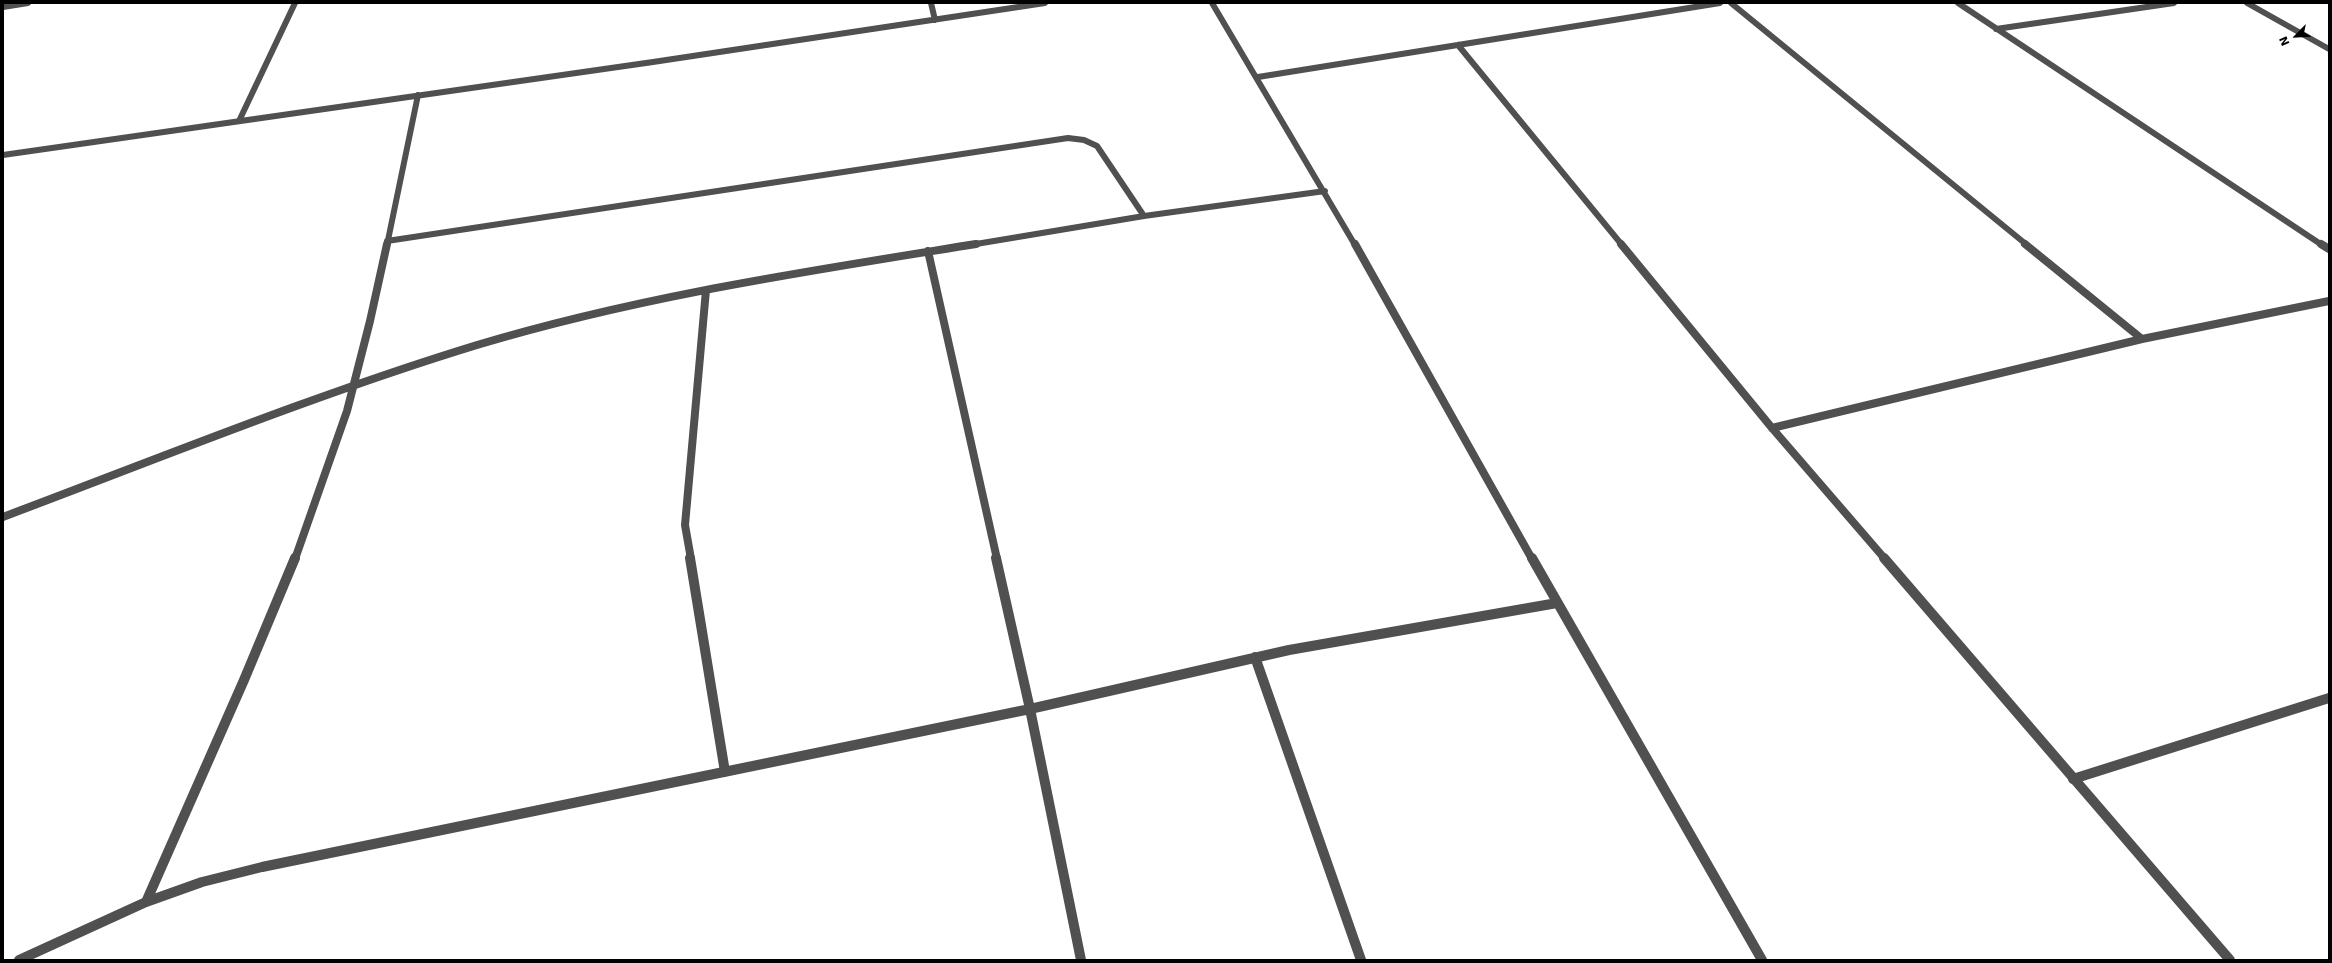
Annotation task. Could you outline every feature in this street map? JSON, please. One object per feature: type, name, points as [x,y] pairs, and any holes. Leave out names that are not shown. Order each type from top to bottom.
[{"type":"street","points":[[3,7],[24,3]]},
{"type":"street","points":[[239,121],[295,3]]},
{"type":"street","points":[[931,3],[935,20]]},
{"type":"street","points":[[3,155],[1045,3]]},
{"type":"street","points":[[1212,3],[1258,77],[1324,191],[1556,603],[1762,960]]},
{"type":"street","points":[[1258,77],[1720,3]]},
{"type":"street","points":[[1731,3],[2142,339]]},
{"type":"street","points":[[1958,3],[2329,248]]},
{"type":"street","points":[[1996,29],[2174,3]]},
{"type":"street","points":[[2247,3],[2329,49]]},
{"type":"street","points":[[1458,45],[1772,428],[2230,960]]},
{"type":"street","points":[[146,902],[299,549],[334,453],[354,386],[379,287],[387,241],[418,95]]},
{"type":"street","points":[[387,241],[1068,138],[1084,140],[1097,146],[1144,216]]},
{"type":"street","points":[[3,517],[354,386],[492,341],[650,301],[928,251],[1144,216],[1324,191]]},
{"type":"street","points":[[928,251],[1030,709],[1081,960]]},
{"type":"street","points":[[706,290],[685,525],[725,772]]},
{"type":"street","points":[[1772,428],[2142,339],[2329,301]]},
{"type":"street","points":[[19,960],[146,902],[202,882],[262,867],[1030,709],[1255,657],[1556,603]]},
{"type":"street","points":[[1255,657],[1361,960]]},
{"type":"street","points":[[2073,779],[2329,698]]}]
